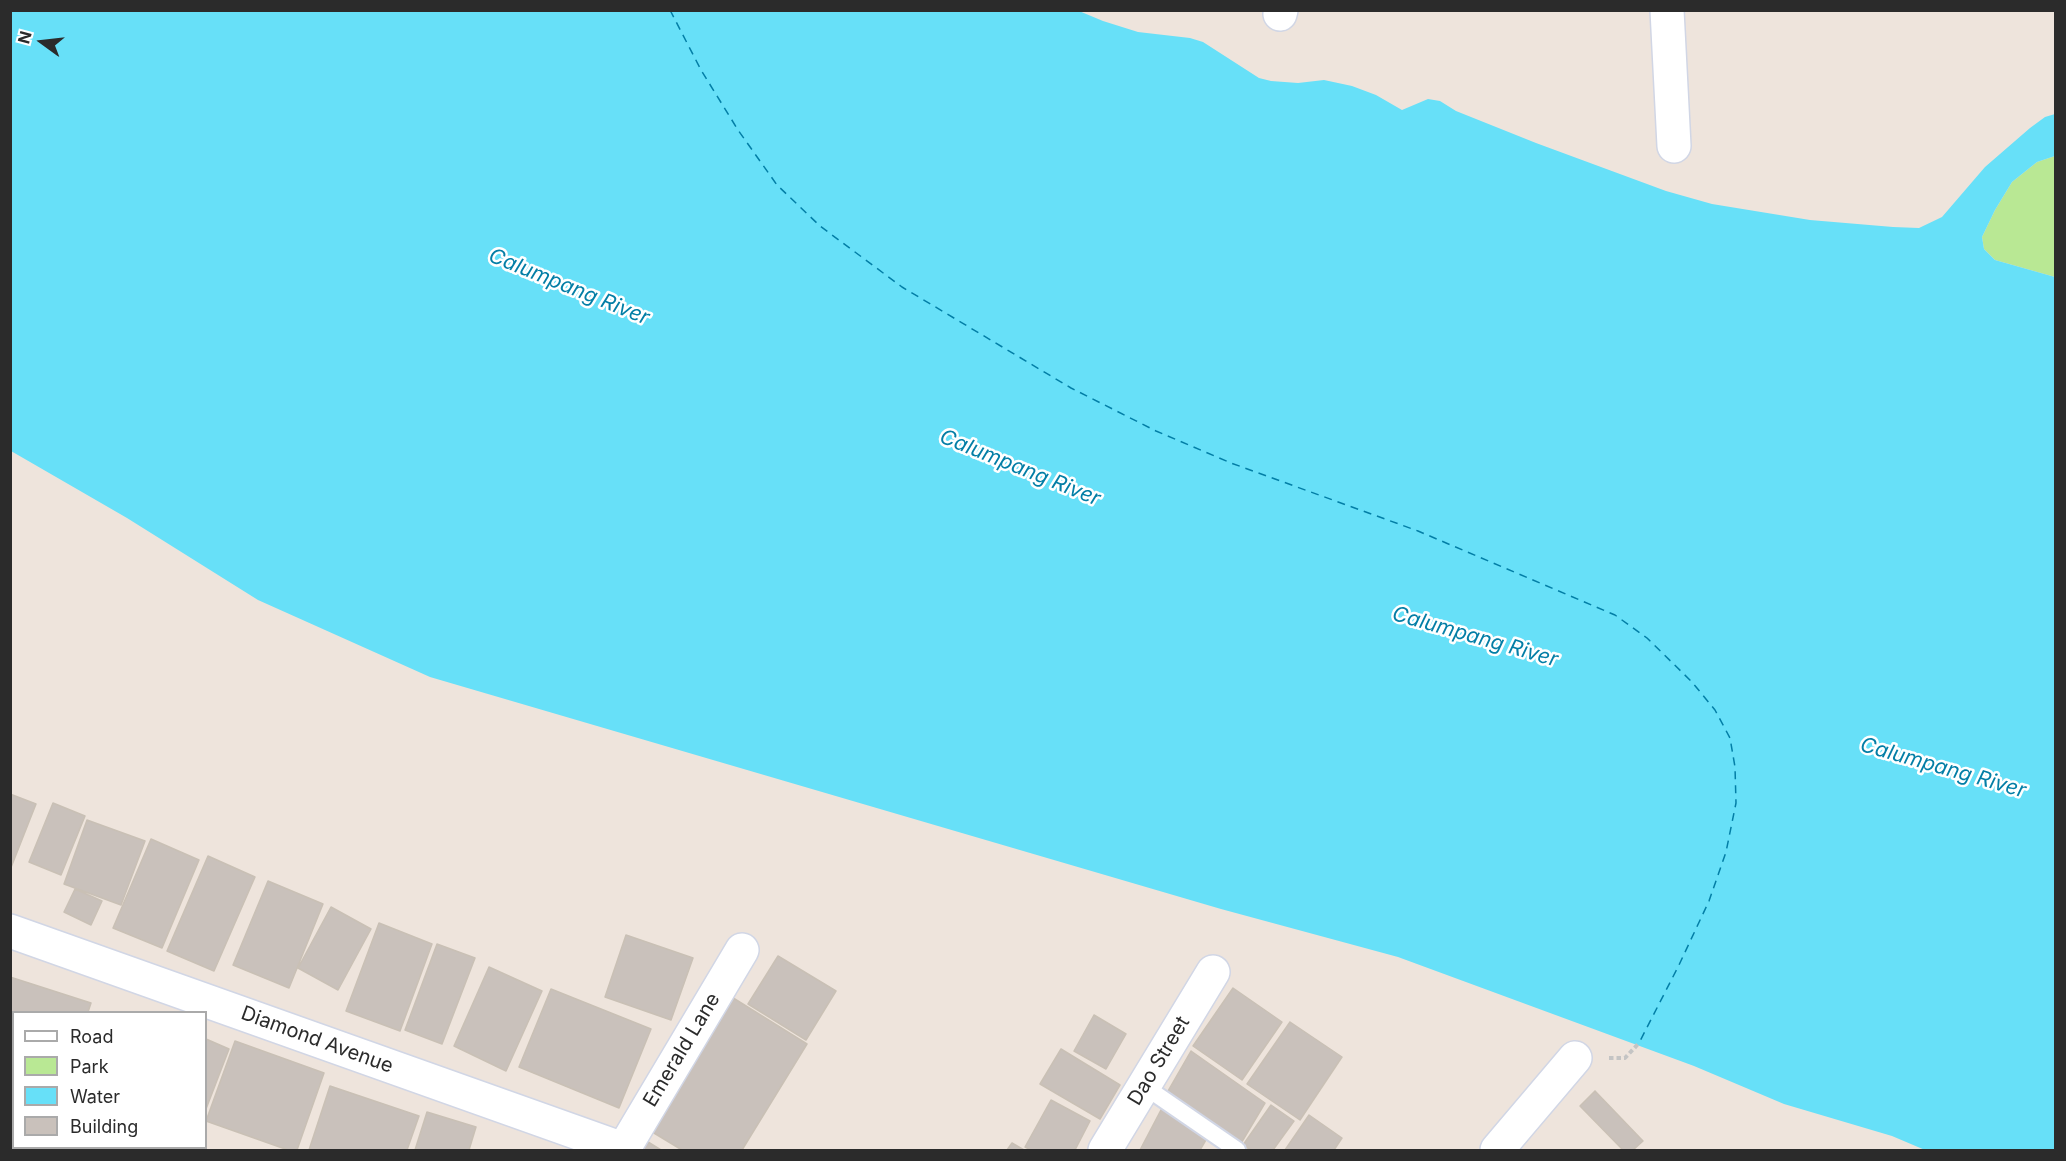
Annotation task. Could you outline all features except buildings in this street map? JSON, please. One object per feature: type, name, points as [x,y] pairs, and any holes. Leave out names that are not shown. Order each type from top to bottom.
[{"type":"street","points":[[1667,10],[1674,146]]},
{"type":"street","name":"Diamond Avenue","points":[[10,931],[623,1150]]},
{"type":"street","name":"Emerald Lane","points":[[623,1150],[742,950]]},
{"type":"street","name":"Dao Street","points":[[1105,1150],[1213,972]]},
{"type":"street","points":[[1497,1150],[1575,1058]]},
{"type":"lane","points":[[1144,1086],[1238,1150]]},
{"type":"path","points":[[1625,1058],[1639,1044]]},
{"type":"green space","points":[[2055,156],[2055,277],[1995,260],[1984,249],[1982,237],[2012,182],[2037,162]]},
{"type":"water","name":"Calumpang River","points":[[11,10],[1079,11],[1138,32],[1190,38],[1203,42],[1259,78],[1271,81],[1298,83],[1324,80],[1352,86],[1376,95],[1402,110],[1428,99],[1440,101],[1456,111],[1536,143],[1666,191],[1712,204],[1810,220],[1893,227],[1919,228],[1942,217],[1985,167],[2030,128],[2045,117],[2055,114],[2055,156],[2037,162],[2012,182],[1982,237],[1984,249],[1995,260],[2055,277],[2055,1150],[1925,1150],[1892,1136],[1784,1104],[1694,1066],[1398,957],[1221,909],[430,677],[258,600],[127,518],[11,451]]},
{"type":"ferry route","points":[[670,10],[701,70],[738,130],[777,185],[820,226],[902,287],[1071,388],[1156,431],[1231,463],[1418,531],[1615,615],[1647,638],[1692,682],[1715,710],[1730,738],[1735,767],[1736,803],[1726,852],[1709,901],[1639,1043]]}]
